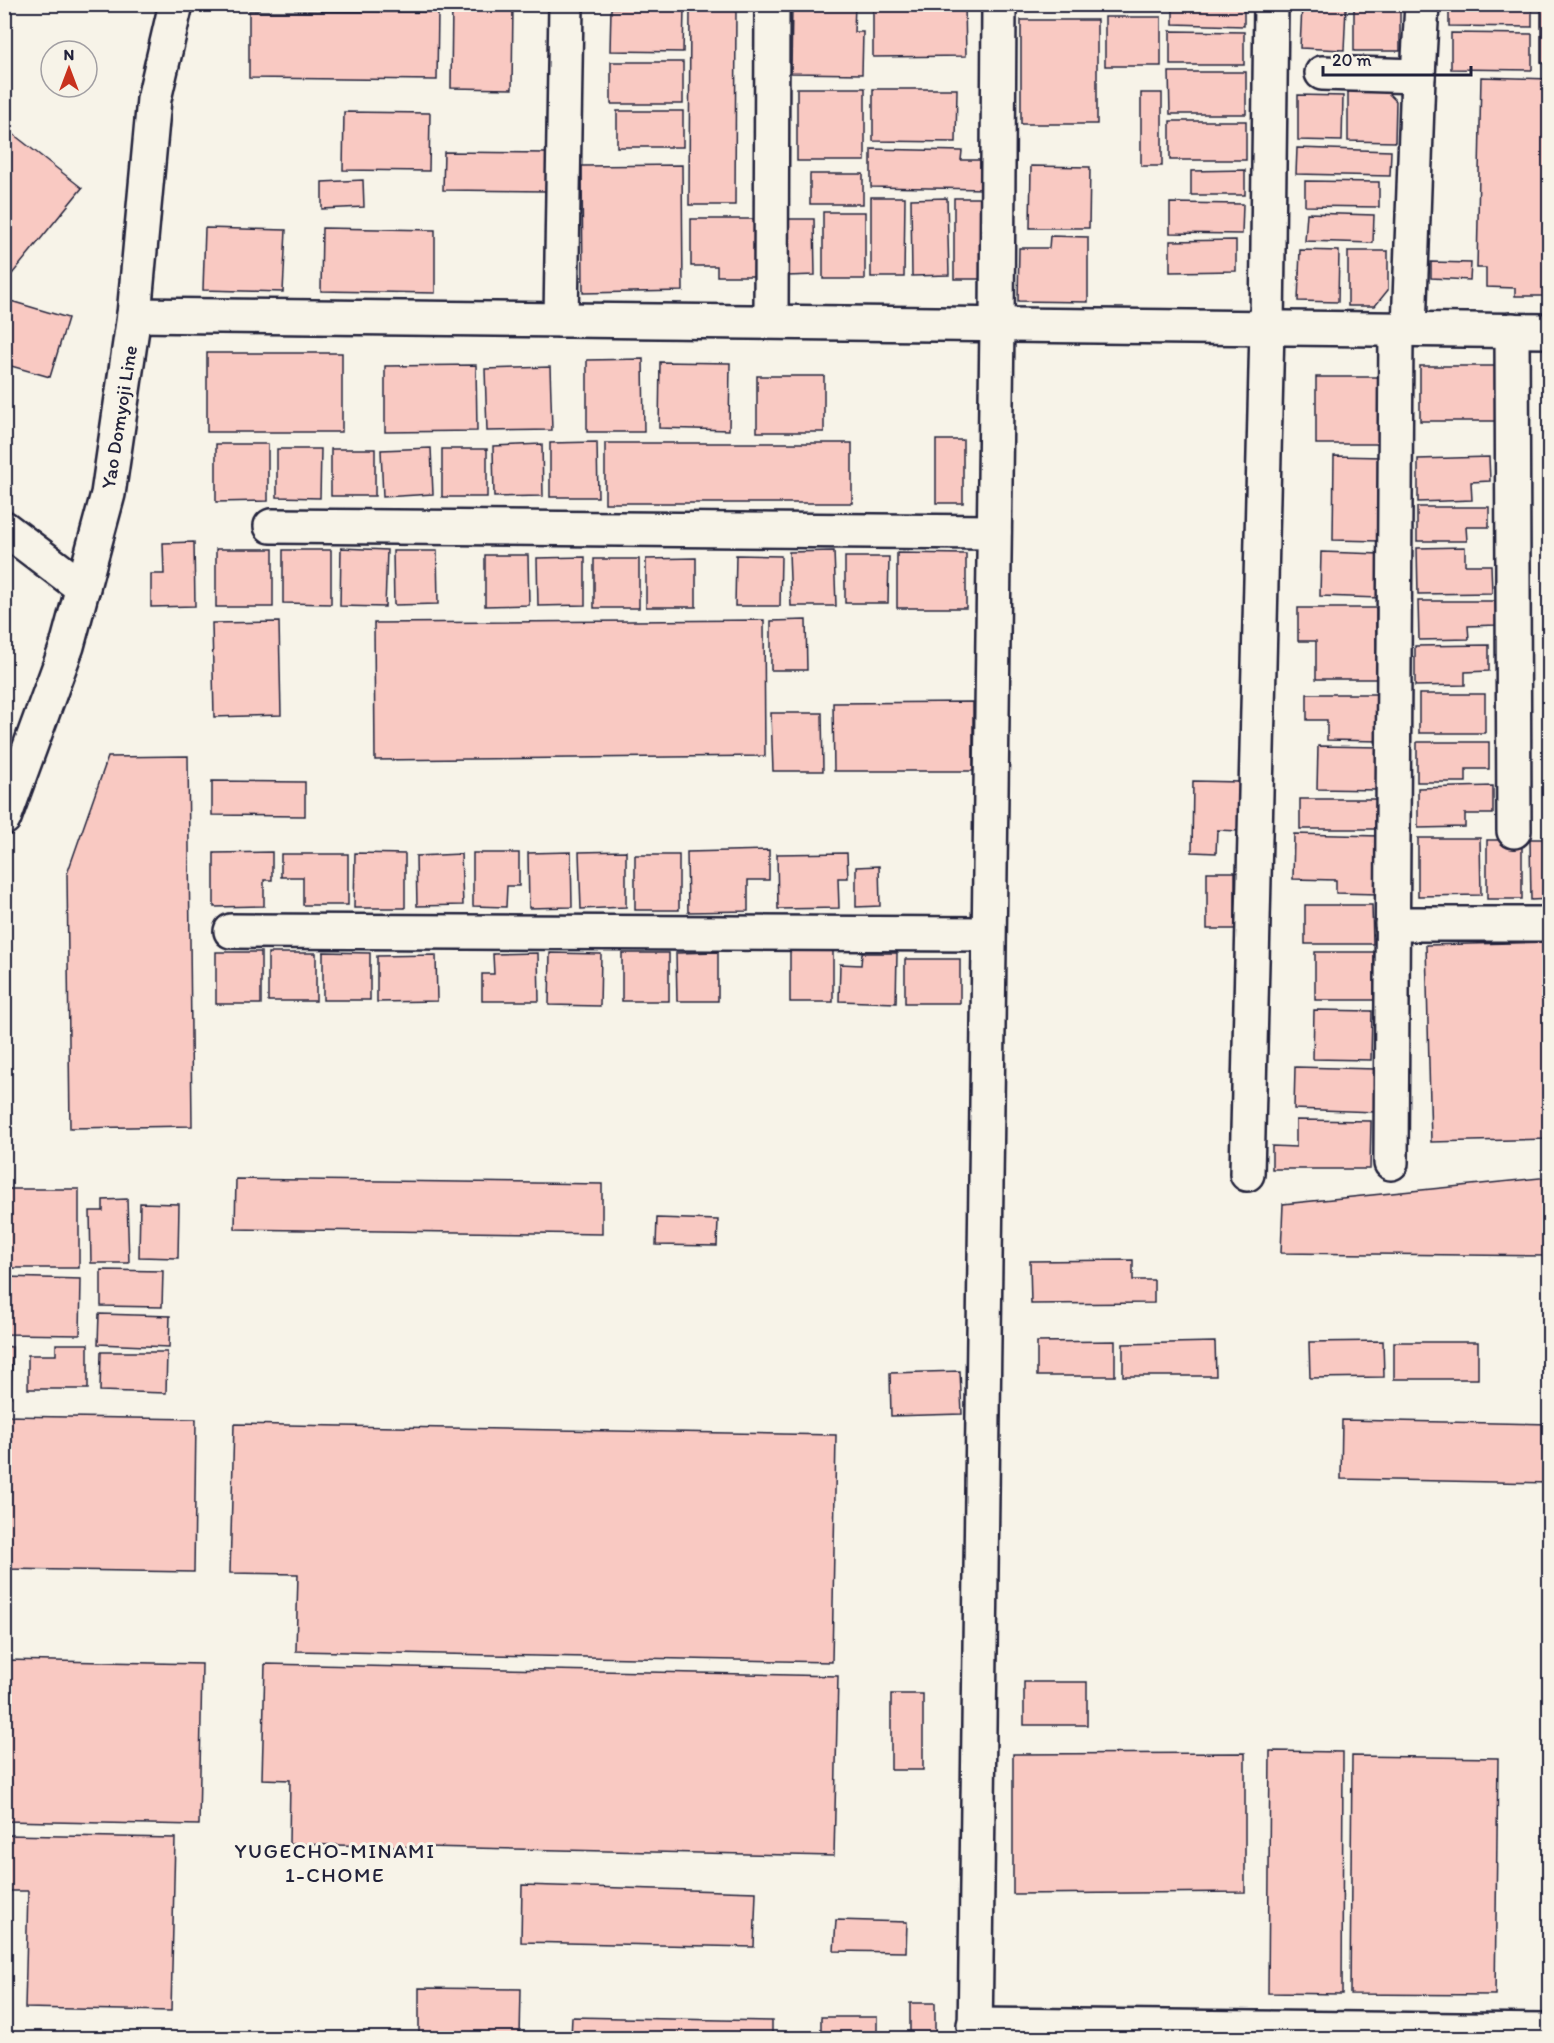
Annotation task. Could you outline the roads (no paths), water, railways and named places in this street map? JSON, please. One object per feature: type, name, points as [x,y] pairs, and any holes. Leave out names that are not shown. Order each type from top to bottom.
[{"type":"street","name":"Yao Domyoji Line","points":[[4,818],[67,646],[108,494],[134,315],[154,99],[176,4]]},
{"type":"street","points":[[561,320],[566,4]]},
{"type":"street","points":[[771,321],[772,4]]},
{"type":"street","points":[[999,4],[997,324],[974,2032],[1543,2034]]},
{"type":"street","points":[[1247,1174],[1267,327],[1271,4]]},
{"type":"street","points":[[1391,1163],[1392,924],[1402,329],[1422,4]]},
{"type":"street","points":[[1322,73],[1418,76]]},
{"type":"street","points":[[134,315],[1550,331]]},
{"type":"street","points":[[1512,330],[1514,831]]},
{"type":"street","points":[[271,526],[994,532]]},
{"type":"street","points":[[4,528],[83,588]]},
{"type":"street","points":[[1392,924],[1550,924]]},
{"type":"street","points":[[231,931],[988,934]]},
{"type":"district","name":"YUGECHO-MINAMI 1-CHOME","points":[[335,1862]]}]
